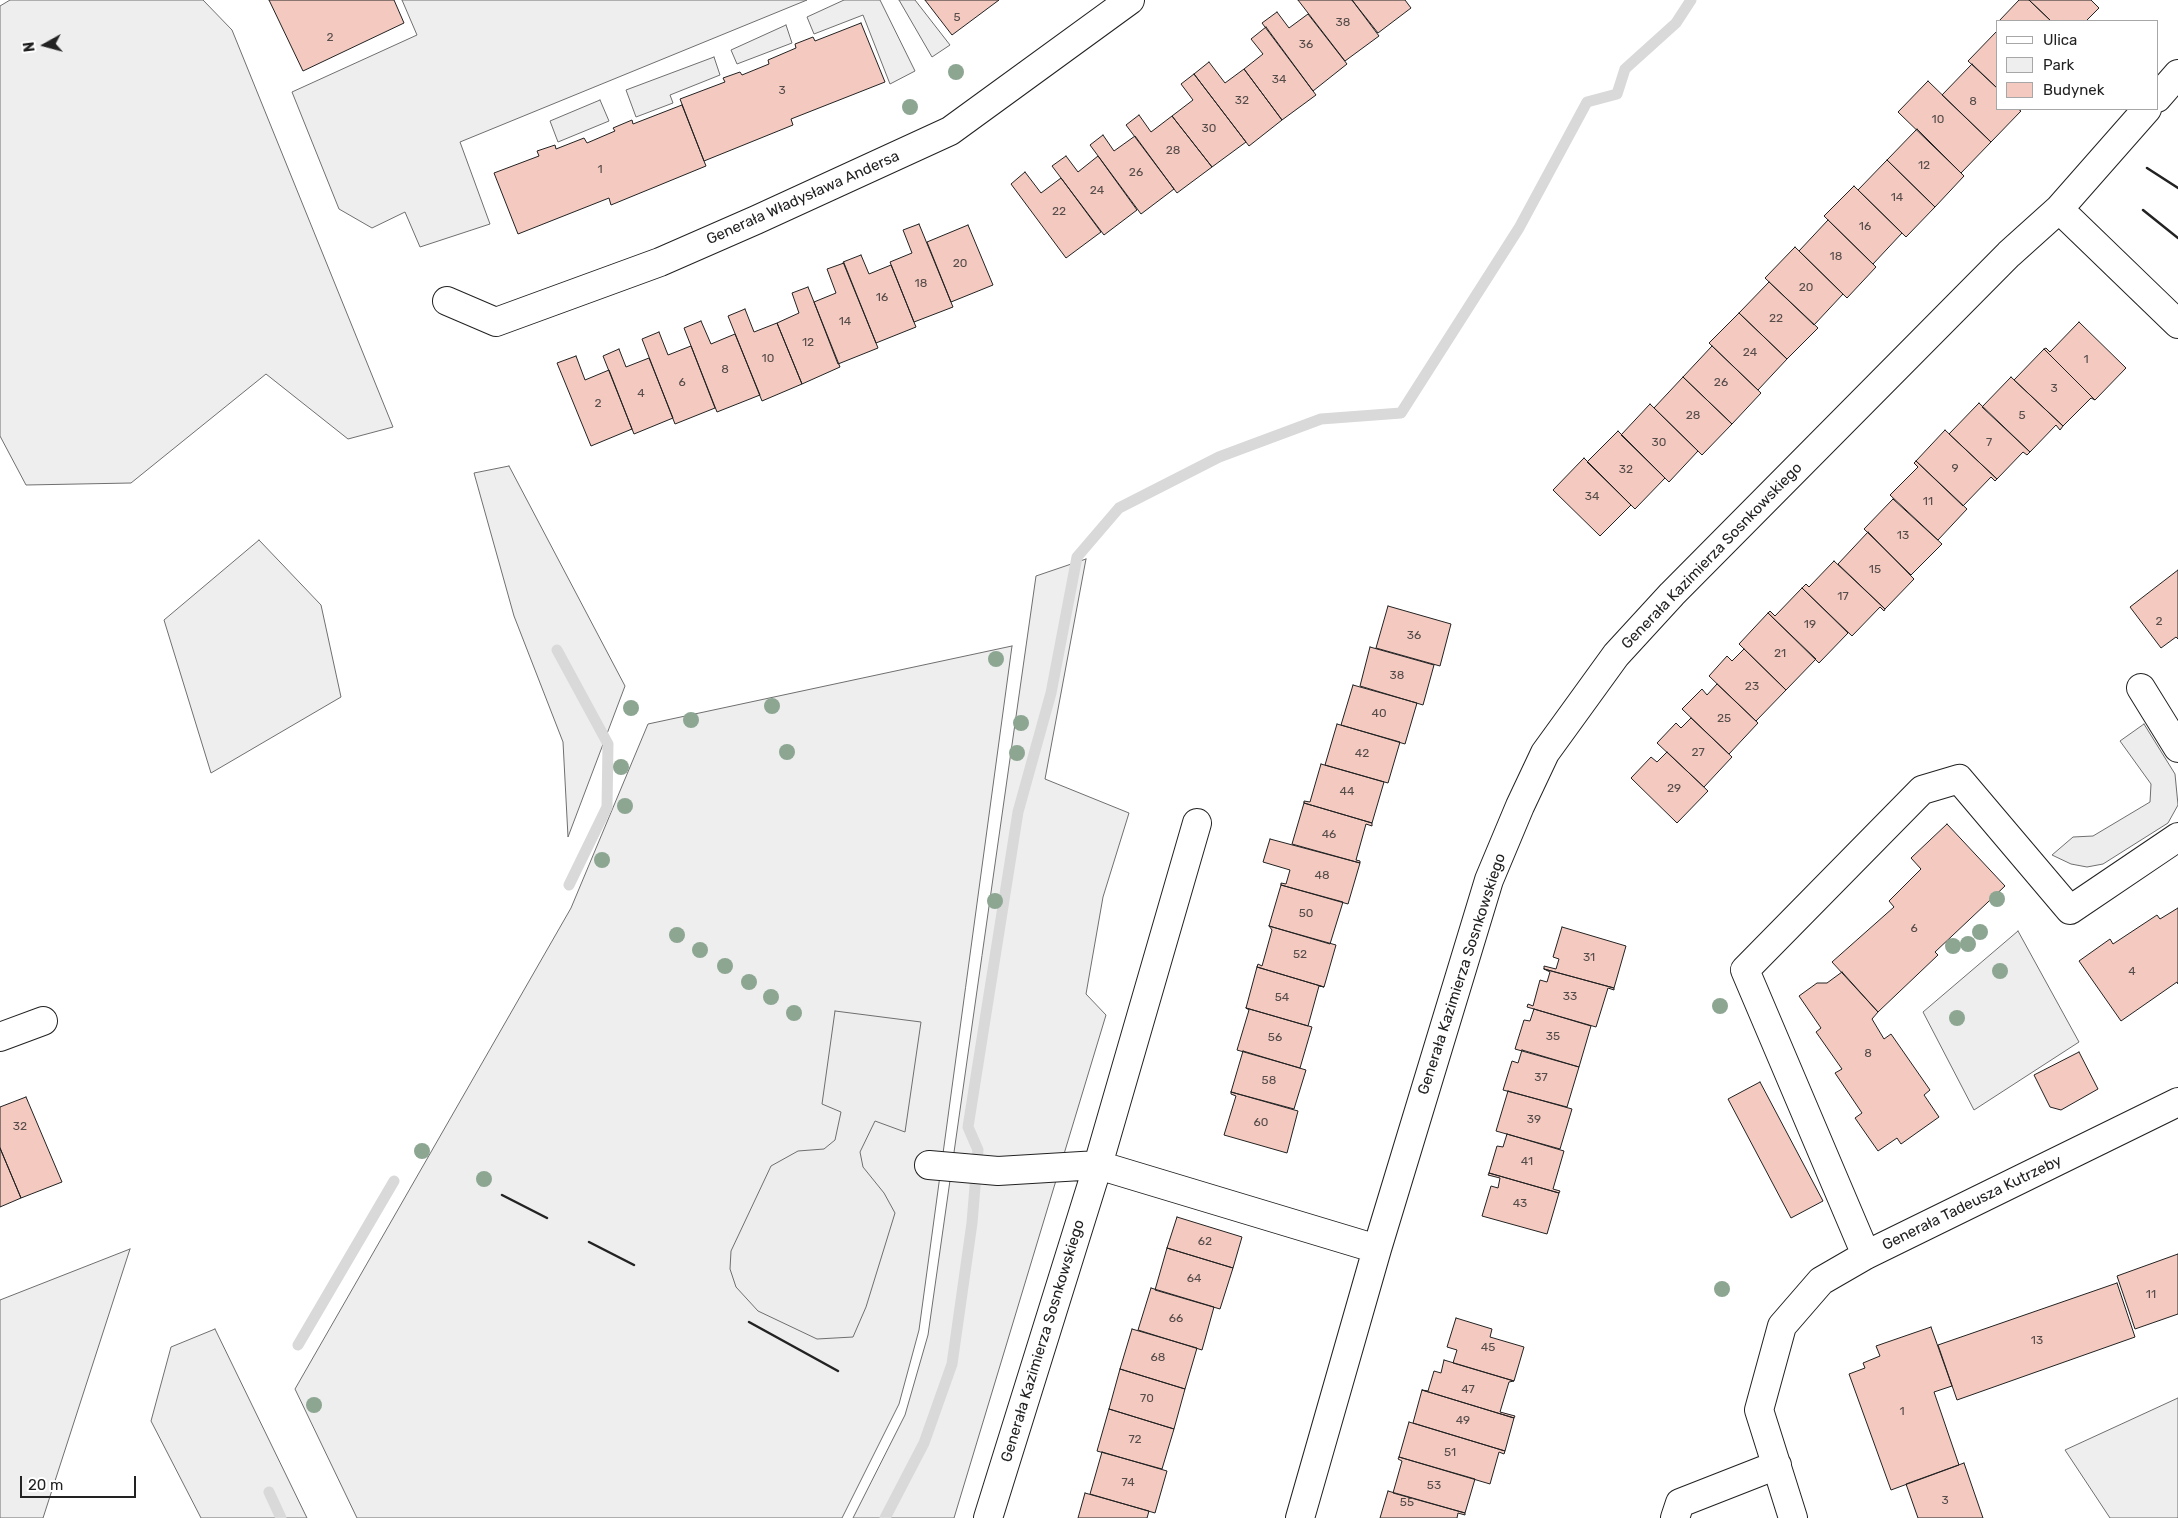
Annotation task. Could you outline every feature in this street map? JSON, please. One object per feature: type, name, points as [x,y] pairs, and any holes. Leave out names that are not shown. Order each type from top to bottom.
[{"type":"street","name":"Generała Władysława Andersa","points":[[447,301],[496,322],[660,262],[765,216],[950,131],[1130,0]]},
{"type":"street","points":[[2158,97],[2178,74]]},
{"type":"street","name":"Generała Kazimierza Sosnkowskiego","points":[[1300,1518],[1377,1249],[1489,880],[1545,753],[1616,655],[1672,594],[2009,254],[2059,209],[2146,110]]},
{"type":"street","points":[[2059,209],[2178,324]]},
{"type":"street","points":[[2141,688],[2178,748]]},
{"type":"street","points":[[1866,1254],[1745,970],[1922,790],[1959,779],[2070,910],[2178,837]]},
{"type":"street","name":"Generała Kazimierza Sosnkowskiego","points":[[988,1518],[1098,1165],[1197,823]]},
{"type":"street","points":[[0,1037],[43,1021]]},
{"type":"street","name":"Generała Tadeusza Kutrzeby","points":[[1776,1465],[1759,1410],[1782,1326],[1821,1281],[1866,1254],[2178,1102]]},
{"type":"street","points":[[930,1165],[998,1171],[1098,1165],[1377,1249]]},
{"type":"street","points":[[1675,1518],[1680,1503],[1776,1465],[1793,1518]]},
{"type":"green space","points":[[10,0],[203,0],[232,30],[393,427],[348,439],[266,374],[131,483],[26,485],[0,436],[0,6]]},
{"type":"green space","points":[[402,0],[807,0],[460,142],[490,224],[420,247],[405,212],[372,228],[339,209],[292,92],[417,35]]},
{"type":"green space","points":[[844,0],[880,0],[915,71],[890,84],[863,15],[814,34],[807,17]]},
{"type":"green space","points":[[899,0],[915,0],[950,45],[932,57]]},
{"type":"green space","points":[[786,25],[792,43],[737,64],[731,50]]},
{"type":"green space","points":[[714,57],[720,75],[670,95],[673,103],[636,117],[626,90]]},
{"type":"green space","points":[[600,100],[609,121],[558,142],[550,121]]},
{"type":"green space","points":[[509,466],[625,686],[568,837],[563,742],[514,616],[474,473]]},
{"type":"green space","points":[[259,540],[321,605],[341,697],[211,773],[164,620]]},
{"type":"green space","points":[[1086,559],[1045,779],[1129,813],[1103,897],[1086,994],[1106,1015],[954,1518],[853,1518],[905,1415],[928,1335],[1036,576]]},
{"type":"green space","points":[[1012,646],[919,1330],[899,1404],[842,1518],[357,1518],[295,1389],[571,908],[648,724]]},
{"type":"green space","points":[[2018,931],[2079,1042],[1974,1110],[1923,1012]]},
{"type":"green space","points":[[130,1249],[43,1518],[0,1518],[0,1300]]},
{"type":"green space","points":[[215,1329],[307,1518],[201,1518],[151,1421],[171,1347]]},
{"type":"green space","points":[[2178,1398],[2178,1518],[2110,1518],[2065,1450]]},
{"type":"shaded area","points":[[2144,724],[2175,774],[2178,805],[2168,823],[2103,864],[2087,867],[2071,864],[2052,855],[2073,837],[2093,836],[2150,802],[2151,784],[2120,741]]},
{"type":"shaded area","points":[[835,1011],[921,1022],[905,1132],[875,1121],[860,1152],[863,1167],[884,1193],[895,1213],[866,1307],[853,1337],[817,1339],[758,1311],[736,1287],[730,1269],[731,1251],[771,1166],[798,1151],[824,1149],[835,1140],[841,1112],[822,1104]]},
{"type":"building","points":[[269,0],[394,0],[404,23],[303,71]]},
{"type":"building","points":[[925,0],[999,0],[952,35]]},
{"type":"building","points":[[1298,0],[1352,0],[1379,36],[1345,61]]},
{"type":"building","points":[[1352,0],[1405,0],[1411,8],[1378,33]]},
{"type":"building","points":[[2019,0],[2029,0],[2050,20],[2000,20]]},
{"type":"building","points":[[2029,0],[2091,0],[2099,8],[2087,20],[2050,20]]},
{"type":"building","points":[[1277,12],[1289,28],[1308,14],[1347,64],[1313,91],[1262,23]]},
{"type":"building","points":[[861,23],[885,82],[791,119],[793,125],[704,161],[680,99],[725,82],[723,78],[740,72],[742,75],[769,64],[768,60],[796,48],[795,44],[813,37],[815,41]]},
{"type":"building","points":[[1266,27],[1316,95],[1282,120],[1244,69],[1263,54],[1251,39]]},
{"type":"building","points":[[1996,32],[1996,87],[1968,61]]},
{"type":"building","points":[[1209,62],[1225,83],[1244,69],[1282,120],[1249,146],[1194,74]]},
{"type":"building","points":[[1972,64],[1996,87],[1996,110],[2021,111],[1991,142],[1942,95]]},
{"type":"building","points":[[1194,74],[1246,142],[1212,167],[1172,116],[1193,100],[1181,84]]},
{"type":"building","points":[[1928,81],[1991,142],[1961,173],[1898,112]]},
{"type":"building","points":[[682,105],[706,166],[611,205],[609,198],[518,234],[494,173],[539,156],[537,151],[555,145],[556,149],[584,138],[587,143],[615,131],[613,128],[632,120],[633,124]]},
{"type":"building","points":[[1139,115],[1151,132],[1172,116],[1212,167],[1177,193],[1126,125]]},
{"type":"building","points":[[1917,129],[1964,176],[1935,207],[1887,160]]},
{"type":"building","points":[[1103,135],[1114,151],[1135,136],[1174,189],[1141,214],[1090,145]]},
{"type":"building","points":[[1066,156],[1078,172],[1098,156],[1137,210],[1104,235],[1052,166]]},
{"type":"building","points":[[1887,160],[1935,207],[1906,237],[1858,190]]},
{"type":"building","points":[[1025,172],[1041,193],[1061,178],[1101,232],[1066,258],[1011,184]]},
{"type":"building","points":[[1854,186],[1902,233],[1873,264],[1824,216]]},
{"type":"building","points":[[1828,220],[1876,267],[1847,298],[1799,251]]},
{"type":"building","points":[[919,224],[953,307],[914,322],[890,262],[912,253],[903,230]]},
{"type":"building","points":[[968,225],[993,285],[951,302],[927,242]]},
{"type":"building","points":[[1795,247],[1843,294],[1814,325],[1765,278]]},
{"type":"building","points":[[861,255],[869,274],[891,265],[916,327],[876,343],[843,262]]},
{"type":"building","points":[[844,263],[878,348],[838,364],[814,302],[836,293],[827,269]]},
{"type":"building","points":[[1769,282],[1818,328],[1787,359],[1739,313]]},
{"type":"building","points":[[808,287],[840,367],[802,384],[777,323],[799,313],[792,293]]},
{"type":"building","points":[[745,309],[754,332],[777,323],[802,384],[762,401],[728,316]]},
{"type":"building","points":[[1739,313],[1787,359],[1758,390],[1709,343]]},
{"type":"building","points":[[701,321],[711,344],[735,334],[760,395],[717,412],[684,328]]},
{"type":"building","points":[[2079,322],[2126,368],[2095,400],[2044,349],[2046,348],[2050,352]]},
{"type":"building","points":[[659,332],[668,355],[691,346],[715,408],[675,424],[642,339]]},
{"type":"building","points":[[1712,346],[1761,393],[1732,424],[1683,377]]},
{"type":"building","points":[[619,349],[626,367],[649,358],[673,418],[634,434],[603,356]]},
{"type":"building","points":[[2044,349],[2095,400],[2091,398],[2063,426],[2014,380]]},
{"type":"building","points":[[576,356],[585,380],[609,370],[632,429],[591,446],[557,363]]},
{"type":"building","points":[[1683,377],[1732,424],[1702,455],[1654,408]]},
{"type":"building","points":[[2011,377],[2063,426],[2060,430],[2056,425],[2030,452],[1982,407]]},
{"type":"building","points":[[1979,403],[2030,452],[2027,455],[2023,452],[1997,479],[1949,434]]},
{"type":"building","points":[[1650,404],[1698,451],[1669,482],[1621,435]]},
{"type":"building","points":[[1945,430],[1997,479],[1995,481],[1991,477],[1963,506],[1916,461]]},
{"type":"building","points":[[1618,431],[1665,478],[1635,509],[1587,462]]},
{"type":"building","points":[[1584,458],[1631,505],[1600,536],[1553,490]]},
{"type":"building","points":[[1916,461],[1967,509],[1938,540],[1890,495],[1918,467],[1914,463]]},
{"type":"building","points":[[1893,499],[1942,544],[1911,575],[1864,529]]},
{"type":"building","points":[[1868,532],[1914,579],[1885,609],[1838,564]]},
{"type":"building","points":[[1834,561],[1885,609],[1884,611],[1880,607],[1852,636],[1802,588],[1806,584],[1809,587]]},
{"type":"building","points":[[2178,570],[2178,639],[2176,637],[2161,648],[2130,607]]},
{"type":"building","points":[[1802,588],[1848,633],[1819,663],[1768,613],[1770,611],[1775,616]]},
{"type":"building","points":[[1388,606],[1451,624],[1440,666],[1376,648]]},
{"type":"building","points":[[1768,613],[1816,659],[1786,690],[1739,644]]},
{"type":"building","points":[[1370,647],[1434,665],[1423,705],[1360,686]]},
{"type":"building","points":[[1744,649],[1786,690],[1756,721],[1709,676],[1727,656],[1732,661]]},
{"type":"building","points":[[1717,684],[1758,723],[1729,754],[1682,709],[1702,689],[1707,695]]},
{"type":"building","points":[[1353,685],[1417,703],[1405,744],[1341,725]]},
{"type":"building","points":[[1691,718],[1732,757],[1704,787],[1657,743],[1676,723],[1681,728]]},
{"type":"building","points":[[1337,724],[1400,742],[1388,783],[1325,765]]},
{"type":"building","points":[[1667,752],[1708,791],[1677,823],[1631,778],[1651,757],[1657,762]]},
{"type":"building","points":[[1321,764],[1384,782],[1372,823],[1304,803],[1304,801],[1310,802]]},
{"type":"building","points":[[1304,803],[1372,823],[1372,826],[1366,824],[1356,860],[1360,861],[1360,863],[1292,844]]},
{"type":"building","points":[[1947,824],[2005,886],[1935,952],[1938,955],[1878,1012],[1832,962],[1894,907],[1889,901],[1921,869],[1911,858]]},
{"type":"building","points":[[1270,839],[1360,863],[1348,904],[1281,885],[1281,883],[1286,884],[1290,870],[1263,862]]},
{"type":"building","points":[[1281,885],[1343,902],[1330,944],[1269,926]]},
{"type":"building","points":[[2178,908],[2178,984],[2177,982],[2121,1021],[2079,961],[2110,939],[2113,944],[2157,915],[2160,919]]},
{"type":"building","points":[[1269,926],[1336,945],[1324,987],[1257,967],[1258,964],[1262,966],[1272,930]]},
{"type":"building","points":[[1562,927],[1626,946],[1614,988],[1544,969],[1544,966],[1556,969],[1559,959],[1553,957]]},
{"type":"building","points":[[1257,967],[1324,987],[1319,986],[1308,1026],[1246,1008]]},
{"type":"building","points":[[1544,969],[1614,988],[1614,990],[1608,988],[1596,1027],[1527,1007],[1528,1004],[1533,1006],[1540,980],[1547,982],[1550,972]]},
{"type":"building","points":[[1842,972],[1878,1012],[1872,1019],[1884,1039],[1891,1034],[1930,1090],[1924,1095],[1939,1117],[1901,1144],[1897,1138],[1878,1151],[1855,1118],[1862,1113],[1835,1073],[1842,1069],[1816,1032],[1821,1028],[1799,996],[1817,983],[1827,983]]},
{"type":"building","points":[[1246,1008],[1312,1027],[1300,1068],[1237,1050],[1249,1010]]},
{"type":"building","points":[[1534,1009],[1591,1026],[1579,1067],[1515,1049],[1524,1020],[1530,1021]]},
{"type":"building","points":[[1522,1050],[1579,1067],[1567,1107],[1503,1090],[1512,1061],[1518,1063]]},
{"type":"building","points":[[1243,1051],[1306,1070],[1294,1109],[1231,1092]]},
{"type":"building","points":[[2079,1052],[2098,1089],[2061,1110],[2050,1107],[2034,1075]]},
{"type":"building","points":[[1760,1082],[1823,1201],[1791,1218],[1728,1099]]},
{"type":"building","points":[[1508,1091],[1572,1109],[1560,1149],[1496,1131]]},
{"type":"building","points":[[1231,1092],[1298,1111],[1287,1153],[1224,1135],[1236,1096],[1231,1094]]},
{"type":"building","points":[[26,1097],[62,1182],[21,1198],[0,1148],[0,1107]]},
{"type":"building","points":[[1507,1134],[1564,1151],[1553,1189],[1560,1191],[1559,1193],[1489,1173],[1497,1146],[1503,1147]]},
{"type":"building","points":[[0,1148],[21,1198],[0,1207]]},
{"type":"building","points":[[1489,1173],[1559,1193],[1547,1234],[1482,1216],[1491,1186],[1498,1188],[1500,1178],[1488,1175]]},
{"type":"building","points":[[1177,1217],[1242,1237],[1233,1268],[1167,1248]]},
{"type":"building","points":[[1167,1248],[1233,1268],[1220,1309],[1155,1290]]},
{"type":"building","points":[[2178,1254],[2178,1314],[2135,1329],[2117,1276]]},
{"type":"building","points":[[2117,1283],[2135,1337],[1957,1400],[1938,1345]]},
{"type":"building","points":[[1151,1288],[1214,1307],[1202,1350],[1138,1330]]},
{"type":"building","points":[[1456,1318],[1492,1329],[1490,1337],[1524,1347],[1514,1381],[1453,1363],[1457,1350],[1447,1347]]},
{"type":"building","points":[[1931,1327],[1952,1386],[1934,1392],[1959,1465],[1891,1490],[1849,1374],[1865,1368],[1863,1363],[1880,1356],[1876,1346]]},
{"type":"building","points":[[1132,1329],[1197,1348],[1185,1389],[1120,1369]]},
{"type":"building","points":[[1444,1360],[1514,1381],[1509,1382],[1500,1412],[1515,1416],[1514,1418],[1422,1390],[1428,1391],[1434,1371],[1441,1373]]},
{"type":"building","points":[[1120,1369],[1185,1389],[1174,1429],[1109,1409]]},
{"type":"building","points":[[1422,1390],[1514,1418],[1505,1451],[1413,1423]]},
{"type":"building","points":[[1109,1409],[1174,1429],[1162,1469],[1097,1451]]},
{"type":"building","points":[[1409,1422],[1505,1451],[1504,1454],[1499,1452],[1490,1484],[1399,1457]]},
{"type":"building","points":[[1102,1452],[1167,1471],[1155,1513],[1090,1494]]},
{"type":"building","points":[[1399,1457],[1475,1479],[1465,1513],[1393,1493],[1402,1461],[1398,1459]]},
{"type":"building","points":[[1964,1463],[1983,1518],[1918,1518],[1906,1484]]},
{"type":"building","points":[[1388,1491],[1465,1513],[1465,1515],[1458,1513],[1457,1518],[1380,1518]]},
{"type":"building","points":[[1085,1493],[1149,1511],[1147,1518],[1078,1518]]},
{"type":"waterway","points":[[885,1518],[924,1443],[952,1364],[972,1223],[978,1150],[968,1127],[1018,812],[1051,693],[1077,557],[1119,508],[1219,457],[1321,419],[1401,413],[1519,228],[1587,102],[1617,94],[1625,69],[1676,23],[1691,0]]},
{"type":"waterway","points":[[557,650],[608,744],[607,807],[569,885]]},
{"type":"waterway","points":[[298,1345],[394,1181]]},
{"type":"waterway","points":[[269,1492],[281,1518]]},
{"type":"wall","points":[[2147,168],[2178,188]]},
{"type":"wall","points":[[2143,210],[2178,238]]},
{"type":"wall","points":[[502,1195],[547,1218]]},
{"type":"wall","points":[[589,1242],[634,1265]]},
{"type":"wall","points":[[749,1322],[838,1371]]}]
